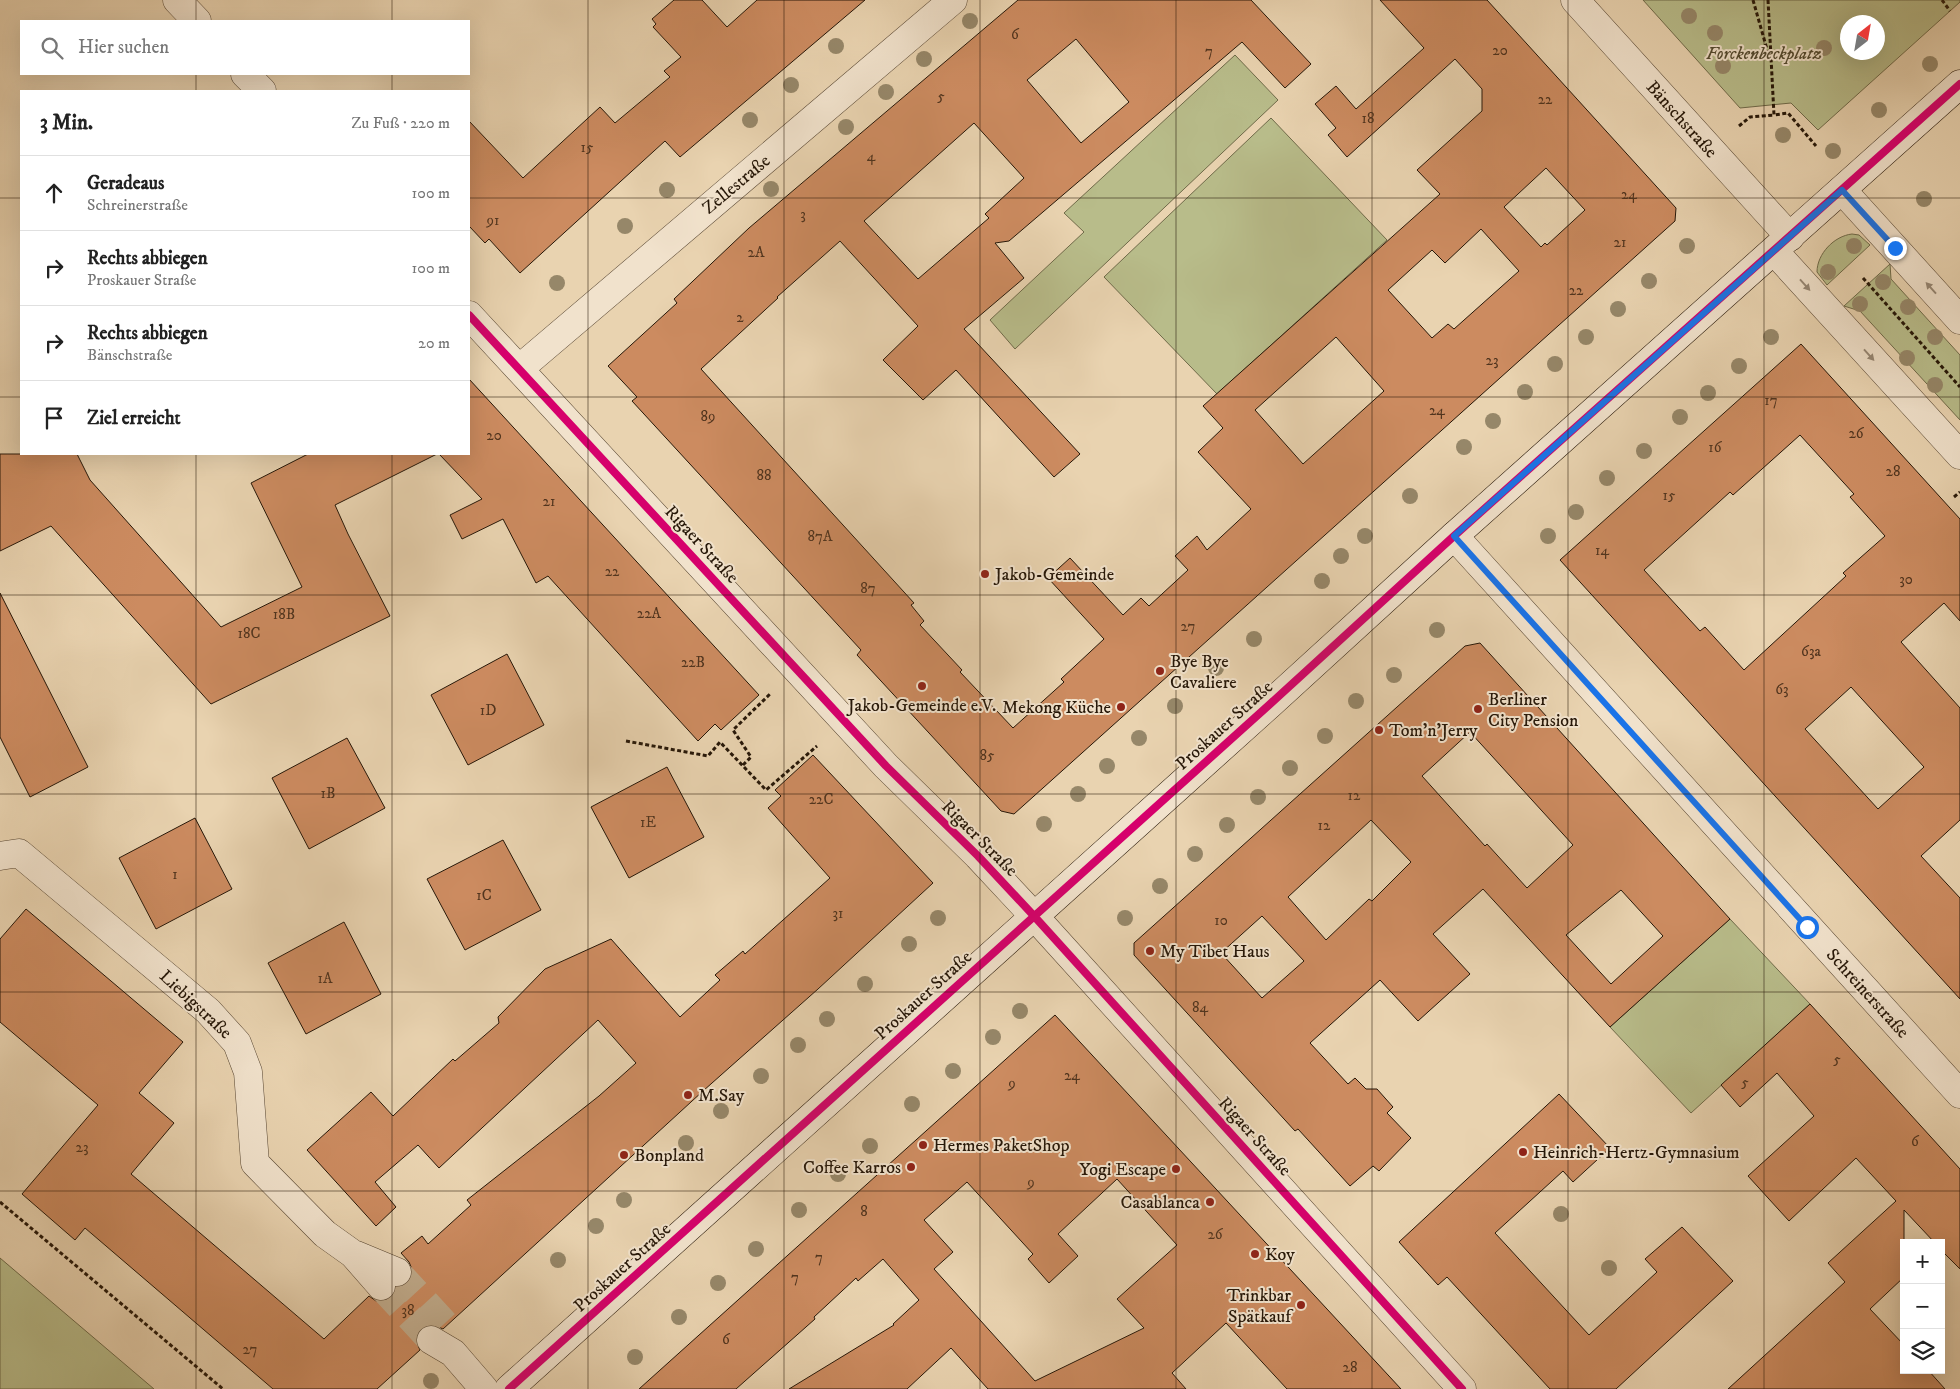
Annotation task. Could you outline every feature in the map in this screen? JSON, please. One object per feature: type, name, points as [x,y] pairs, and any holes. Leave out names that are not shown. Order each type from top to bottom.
[{"type":"street","points":[[177,0],[196,20]]},
{"type":"street","name":"Zellestraße","points":[[519,369],[953,0]]},
{"type":"street","name":"Bänschstraße","points":[[1574,0],[1960,455]]},
{"type":"street","points":[[247,75],[261,90]]},
{"type":"street","name":"Proskauer Straße","points":[[509,1389],[1454,536],[1960,84]]},
{"type":"street","points":[[1842,190],[1960,320]]},
{"type":"street","name":"Rigaer Straße","points":[[470,315],[886,766],[978,856],[1034,916],[1462,1389]]},
{"type":"street","name":"Schreinerstraße","points":[[1454,536],[1960,1094]]},
{"type":"street","name":"Liebigstraße","points":[[0,856],[19,853],[208,1011],[237,1043],[248,1072],[255,1163],[325,1234],[389,1279]]},
{"type":"street","points":[[443,1339],[484,1389]]},
{"type":"path","points":[[1753,0],[1772,68]]},
{"type":"path","points":[[1768,0],[1774,114]]},
{"type":"path","points":[[1942,0],[1950,11]]},
{"type":"path","points":[[1739,126],[1750,117],[1788,113],[1816,146]]},
{"type":"path","points":[[1863,278],[1960,387]]},
{"type":"path","points":[[1954,498],[1960,492]]},
{"type":"path","points":[[743,766],[751,757],[733,730],[770,694]]},
{"type":"path","points":[[626,741],[708,756],[720,742],[766,790],[817,746]]},
{"type":"path","points":[[0,1202],[223,1389]]},
{"type":"green space","name":"Forckenbeckplatz","points":[[1643,0],[1960,0],[1818,130],[1791,103],[1740,108]]},
{"type":"green space","points":[[1235,55],[1278,100],[1015,349],[990,320],[1084,232],[1064,213]]},
{"type":"green space","points":[[1271,118],[1387,240],[1217,394],[1104,277]]},
{"type":"green space","points":[[1845,235],[1859,235],[1870,245],[1827,285],[1817,272],[1820,259],[1833,242]]},
{"type":"green space","points":[[1890,264],[1891,279],[1960,355],[1960,420],[1860,311],[1844,306]]},
{"type":"green space","points":[[1730,919],[1810,1004],[1691,1113],[1610,1027]]},
{"type":"green space","points":[[0,1258],[154,1389],[0,1389]]},
{"type":"building","points":[[674,0],[702,0],[727,27],[757,0],[865,0],[680,157],[665,141],[520,273],[489,239],[485,243],[470,227],[470,122],[523,178],[600,107],[615,123],[670,77],[664,71],[681,57],[653,27],[656,24],[652,19]]},
{"type":"building","points":[[1018,0],[1251,0],[1311,64],[1285,88],[1242,42],[1009,241],[995,243],[1024,278],[964,329],[1080,454],[1054,477],[956,370],[923,400],[883,360],[918,326],[840,241],[701,369],[914,603],[911,605],[924,621],[920,625],[962,670],[960,672],[1013,728],[1064,682],[1061,679],[1104,639],[1048,578],[1070,558],[1123,615],[1141,598],[1149,606],[1188,570],[1175,556],[1197,536],[1207,550],[1251,509],[1198,452],[1223,428],[1203,406],[1440,194],[1417,170],[1482,111],[1482,89],[1455,59],[1347,157],[1328,135],[1336,128],[1315,104],[1336,86],[1356,109],[1424,48],[1380,0],[1487,0],[1676,208],[1675,221],[1014,814],[1001,811],[857,655],[861,650],[632,401],[637,397],[608,366],[677,303],[674,299],[749,228]],"holes":[[[1076,39],[1129,102],[1081,143],[1027,80]],[[974,123],[1024,178],[985,214],[989,218],[918,279],[864,221]],[[1546,168],[1585,210],[1547,245],[1545,243],[1541,247],[1504,207]],[[1481,229],[1519,271],[1454,329],[1448,324],[1432,338],[1388,290],[1432,250],[1445,263]],[[1336,337],[1384,391],[1303,464],[1255,410]]]},
{"type":"building","points":[[1801,344],[1960,519],[1960,621],[1944,603],[1901,642],[1960,708],[1960,820],[1921,856],[1960,898],[1960,999],[1560,560]],"holes":[[[1800,435],[1854,494],[1850,497],[1885,536],[1843,573],[1846,576],[1744,670],[1705,627],[1700,631],[1644,570],[1730,492],[1733,495]],[[1851,687],[1924,767],[1878,809],[1805,729]]]},
{"type":"building","points":[[470,380],[759,695],[721,730],[715,724],[698,741],[548,576],[536,583],[503,519],[462,539],[450,515],[482,499],[440,455],[470,455]]},
{"type":"building","points":[[0,454],[78,455],[90,480],[221,627],[302,587],[251,483],[306,455],[435,455],[335,505],[390,616],[211,704],[51,526],[0,551]]},
{"type":"building","points":[[0,593],[88,767],[30,797],[0,737]]},
{"type":"building","points":[[1480,643],[1730,919],[1610,1027],[1483,889],[1433,934],[1470,974],[1418,1021],[1380,980],[1310,1043],[1348,1084],[1355,1078],[1366,1089],[1377,1089],[1393,1107],[1387,1113],[1411,1138],[1379,1171],[1373,1166],[1350,1186],[1298,1129],[1295,1131],[1134,955],[1134,943],[1465,646]],"holes":[[[1470,732],[1573,845],[1527,888],[1487,844],[1485,846],[1422,776]],[[1371,820],[1411,862],[1372,901],[1369,899],[1326,940],[1288,897]],[[1621,890],[1663,936],[1611,984],[1566,935]],[[1262,916],[1304,961],[1262,998],[1221,953]]]},
{"type":"building","points":[[507,654],[544,725],[468,765],[431,695]]},
{"type":"building","points":[[347,738],[385,808],[309,849],[272,778]]},
{"type":"building","points":[[813,755],[933,883],[443,1329],[432,1324],[423,1327],[417,1332],[415,1339],[420,1350],[377,1389],[273,1389],[85,1228],[75,1240],[22,1194],[98,1105],[0,1022],[0,939],[26,909],[183,1042],[139,1093],[174,1123],[131,1174],[324,1339],[369,1296],[376,1301],[384,1301],[392,1297],[396,1287],[407,1284],[412,1278],[412,1269],[401,1253],[422,1236],[428,1244],[471,1205],[467,1200],[599,1096],[636,1063],[598,1020],[439,1168],[418,1145],[375,1182],[396,1207],[376,1226],[307,1150],[371,1092],[393,1116],[453,1059],[455,1061],[499,1023],[498,1017],[545,969],[611,939],[680,1017],[720,980],[715,975],[743,951],[745,954],[830,878],[768,808],[781,796],[775,790]]},
{"type":"building","points":[[667,767],[704,837],[629,878],[591,807]]},
{"type":"building","points":[[195,818],[232,889],[156,929],[119,858]]},
{"type":"building","points":[[503,840],[541,910],[465,950],[427,879]]},
{"type":"building","points":[[344,922],[381,994],[306,1034],[268,963]]},
{"type":"building","points":[[1810,1004],[1960,1169],[1960,1269],[1945,1254],[1945,1239],[1931,1239],[1904,1210],[1904,1239],[1900,1239],[1900,1281],[1870,1309],[1900,1341],[1900,1374],[1932,1374],[1945,1389],[1728,1389],[1845,1282],[1828,1263],[1896,1201],[1856,1158],[1789,1221],[1748,1176],[1814,1116],[1777,1073],[1740,1107],[1721,1085]]},
{"type":"building","points":[[1055,1015],[1401,1389],[1287,1389],[1226,1323],[1172,1373],[1186,1389],[988,1389],[951,1348],[907,1389],[789,1389],[894,1325],[919,1300],[883,1259],[858,1281],[856,1278],[814,1317],[815,1319],[736,1389],[639,1389]],"holes":[[[1117,1179],[1177,1245],[1117,1299],[1144,1328],[1035,1381],[934,1269],[953,1252],[924,1220],[967,1182],[1033,1254],[1028,1259],[1049,1283],[1078,1256],[1058,1234]]]},
{"type":"building","points":[[1559,1094],[1610,1148],[1573,1182],[1563,1171],[1495,1233],[1589,1335],[1657,1272],[1645,1259],[1682,1227],[1733,1281],[1616,1389],[1550,1389],[1447,1277],[1438,1285],[1399,1242]]},
{"type":"tunnel","points":[[397,1272],[446,1325]]},
{"type":"tunnel","points":[[381,1286],[431,1340]]},
{"type":"cycle path","points":[[509,1389],[1454,536],[1960,84]]},
{"type":"cycle path","points":[[470,316],[886,766],[978,856],[1034,916],[1462,1389]]},
{"type":"place","name":"Jakob-Gemeinde","points":[[985,574]]},
{"type":"place","name":"Bye Bye Cavaliere","points":[[1160,671]]},
{"type":"place","name":"Jakob-Gemeinde e.V.","points":[[922,686]]},
{"type":"place","name":"Mekong Küche","points":[[1121,707]]},
{"type":"place","name":"Berliner City Pension","points":[[1478,709]]},
{"type":"place","name":"Tom’n’Jerry","points":[[1379,730]]},
{"type":"place","name":"My Tibet Haus","points":[[1150,951]]},
{"type":"place","name":"M.Say","points":[[688,1095]]},
{"type":"place","name":"Hermes PaketShop","points":[[923,1145]]},
{"type":"place","name":"Heinrich-Hertz-Gymnasium","points":[[1523,1152]]},
{"type":"place","name":"Bonpland","points":[[624,1155]]},
{"type":"place","name":"Coffee Karros","points":[[911,1167]]},
{"type":"place","name":"Yogi Escape","points":[[1176,1169]]},
{"type":"place","name":"Casablanca","points":[[1210,1202]]},
{"type":"place","name":"Koy","points":[[1255,1254]]},
{"type":"place","name":"Trinkbar Spätkauf","points":[[1301,1305]]},
{"type":"route","points":[[1807,927],[1454,536],[1842,190],[1895,248]]}]
